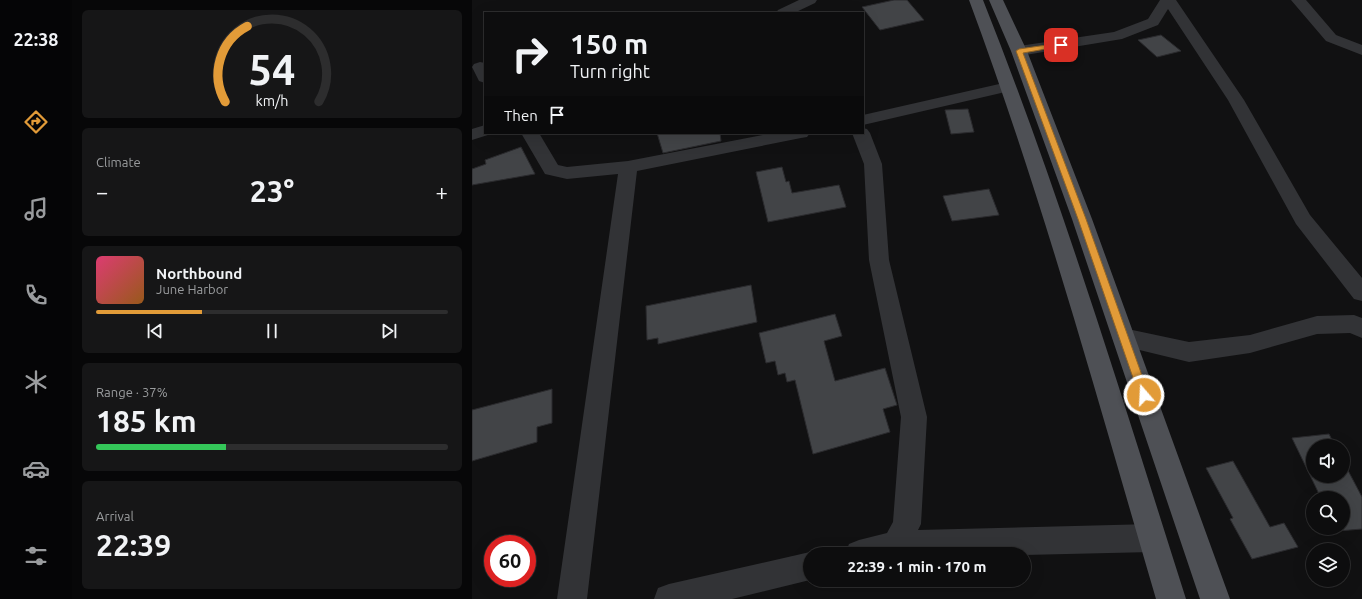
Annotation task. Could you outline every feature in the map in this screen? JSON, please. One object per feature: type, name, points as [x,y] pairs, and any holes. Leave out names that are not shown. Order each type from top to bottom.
[{"type":"main road","points":[[976,0],[1055,221],[1171,599]]},
{"type":"main road","points":[[996,0],[1019,51],[1082,219],[1215,599]]},
{"type":"street","points":[[785,12],[810,0]]},
{"type":"street","points":[[1019,51],[1117,36],[1153,22],[1168,0],[1236,100],[1304,218],[1362,293]]},
{"type":"street","points":[[1298,0],[1331,38],[1362,50]]},
{"type":"street","points":[[864,120],[1008,87]]},
{"type":"street","points":[[472,135],[484,130]]},
{"type":"street","points":[[531,134],[552,170],[567,173],[628,167],[796,134]]},
{"type":"street","points":[[861,134],[873,164],[879,260],[914,417],[907,524],[896,545]]},
{"type":"street","points":[[572,599],[628,167]]},
{"type":"street","points":[[1123,337],[1189,352],[1250,344],[1317,325],[1354,324],[1362,329]]},
{"type":"street","points":[[888,547],[896,545],[1152,538]]},
{"type":"street","points":[[669,599],[803,568]]},
{"type":"building","points":[[894,0],[907,0],[924,20],[880,30],[862,7]]},
{"type":"building","points":[[1161,35],[1181,51],[1157,57],[1138,40]]},
{"type":"building","points":[[968,109],[974,132],[951,134],[945,110]]},
{"type":"building","points":[[657,134],[720,134],[721,141],[663,153]]},
{"type":"building","points":[[521,147],[535,174],[472,185],[472,169],[486,164],[485,160]]},
{"type":"building","points":[[782,167],[786,182],[789,181],[792,193],[839,185],[846,207],[768,222],[756,172]]},
{"type":"building","points":[[989,189],[999,215],[952,221],[943,196]]},
{"type":"building","points":[[751,285],[757,322],[658,344],[658,338],[647,340],[646,306]]},
{"type":"building","points":[[835,314],[842,336],[824,341],[835,381],[885,368],[897,405],[883,409],[890,432],[813,454],[795,380],[787,382],[785,373],[778,375],[775,361],[766,363],[759,333]]},
{"type":"building","points":[[552,389],[552,423],[537,427],[537,442],[472,461],[472,410]]},
{"type":"building","points":[[1329,434],[1332,439],[1306,439],[1306,467],[1292,438]]},
{"type":"building","points":[[1233,461],[1270,527],[1284,523],[1298,547],[1252,559],[1230,519],[1233,518],[1206,468]]},
{"type":"building","points":[[1350,474],[1362,497],[1362,529],[1350,530],[1350,491],[1318,491],[1314,483],[1350,483]]},
{"type":"route","points":[[1061,45],[1019,51],[1082,219],[1144,395]]}]
